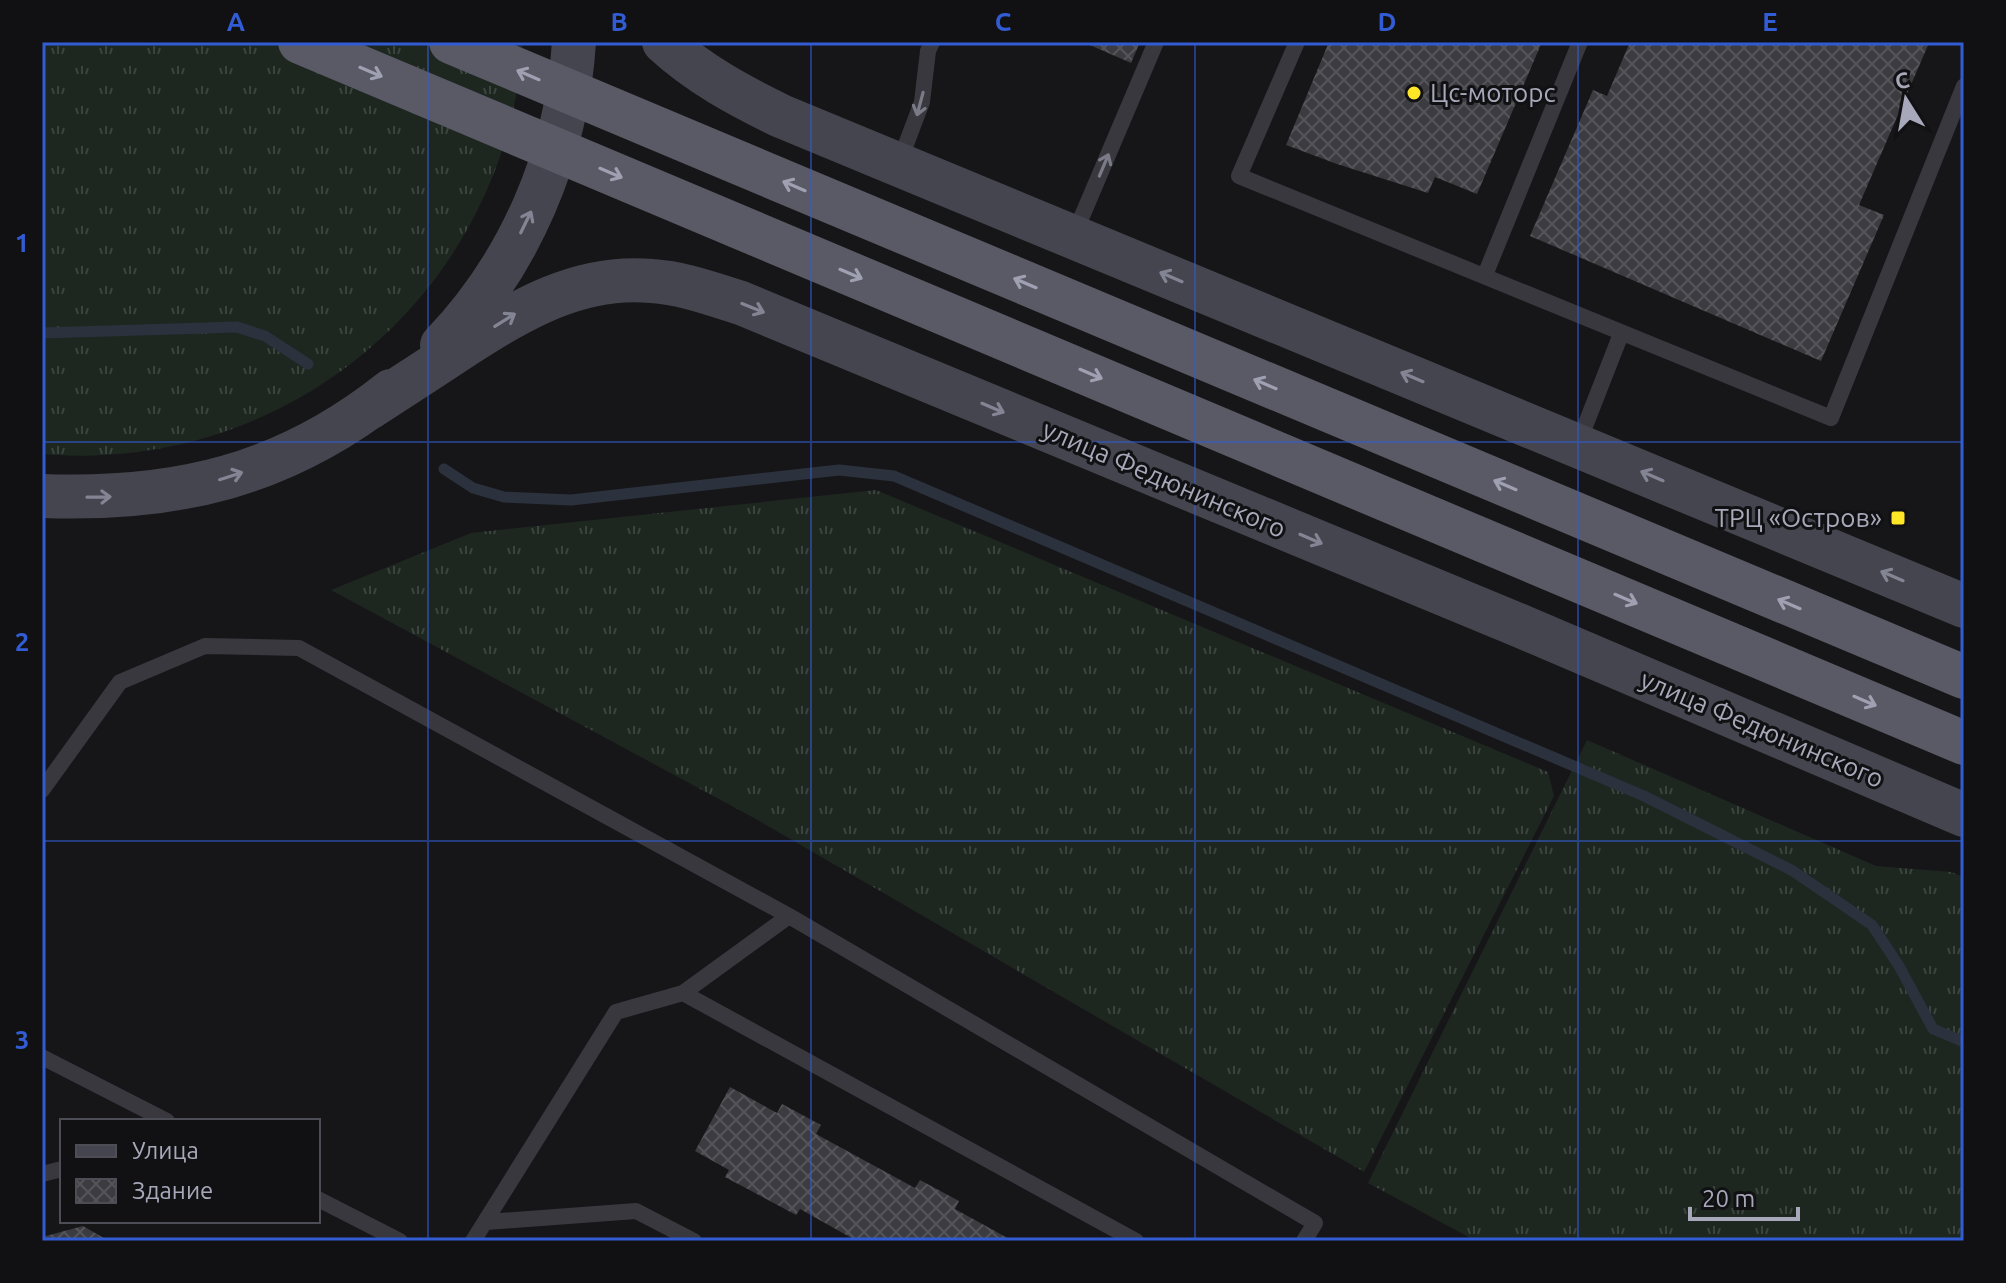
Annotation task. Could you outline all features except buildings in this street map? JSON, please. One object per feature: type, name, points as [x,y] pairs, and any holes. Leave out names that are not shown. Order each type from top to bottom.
[{"type":"highway","points":[[300,42],[1964,743]]},
{"type":"highway","points":[[451,42],[1964,677]]},
{"type":"main road","points":[[42,496],[97,498],[155,494],[212,482],[267,464],[307,446],[369,408],[415,372],[455,331],[491,285],[537,199],[554,153],[570,82],[574,42]]},
{"type":"main road","points":[[664,42],[686,62],[747,99],[899,165],[1964,606]]},
{"type":"main road","name":"улица Федюнинского","points":[[369,408],[512,315],[548,297],[585,285],[620,281],[651,280],[689,287],[741,303],[1508,621],[1964,815]]},
{"type":"lane","points":[[899,165],[922,102],[928,51],[932,42]]},
{"type":"lane","points":[[1073,237],[1156,42]]},
{"type":"lane","points":[[1297,42],[1239,176],[1831,418],[1964,86]]},
{"type":"lane","points":[[1485,275],[1580,42]]},
{"type":"lane","points":[[1577,445],[1621,334]]},
{"type":"lane","points":[[42,790],[120,682],[205,646],[299,648],[789,916],[1315,1223],[1304,1241]]},
{"type":"lane","points":[[473,1241],[616,1012],[683,993],[789,916]]},
{"type":"lane","points":[[683,993],[1136,1241]]},
{"type":"lane","points":[[42,1057],[163,1119]]},
{"type":"lane","points":[[320,1200],[400,1241]]},
{"type":"lane","points":[[487,1222],[636,1211],[694,1241]]},
{"type":"green space","points":[[42,42],[523,42],[508,132],[476,214],[429,287],[369,349],[299,398],[219,433],[133,452],[42,454]]},
{"type":"green space","points":[[876,490],[1548,772],[1554,796],[1364,1172],[756,819],[331,590],[471,533]]},
{"type":"green space","points":[[1587,740],[1876,866],[1951,872],[1964,877],[1964,1241],[1476,1241],[1368,1183]]},
{"type":"waterway","points":[[42,333],[237,327],[265,336],[308,364]]},
{"type":"waterway","points":[[444,469],[473,488],[504,497],[571,500],[839,470],[894,476],[1644,796],[1793,871],[1872,925],[1899,966],[1933,1029],[1964,1042]]},
{"type":"place","name":"Цс-моторс","points":[[1414,93]]},
{"type":"place","name":"ТРЦ «Остров»","points":[[1898,518]]}]
